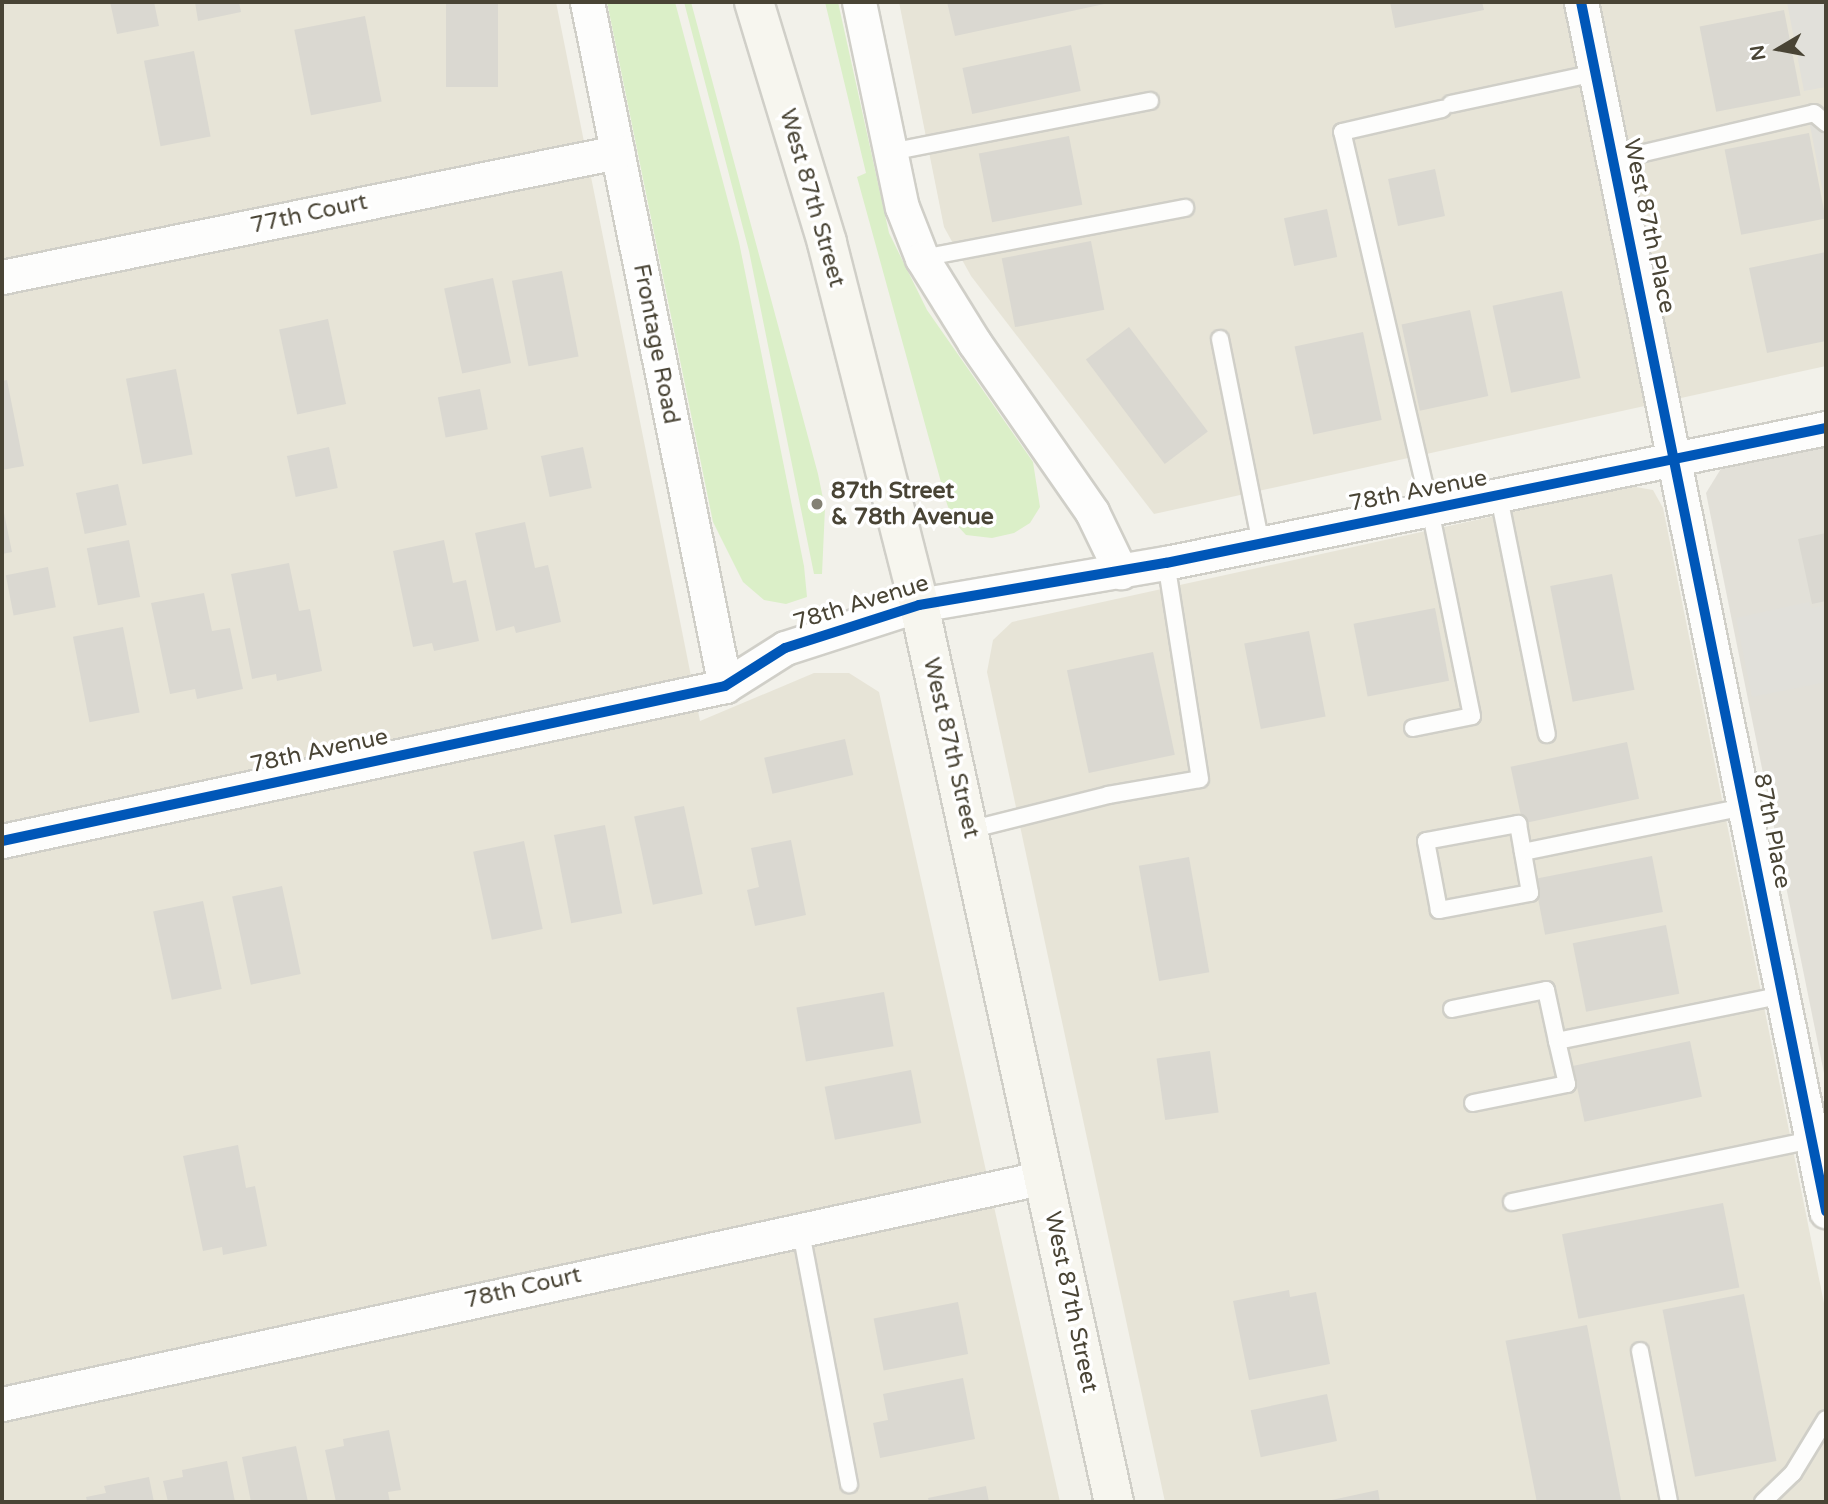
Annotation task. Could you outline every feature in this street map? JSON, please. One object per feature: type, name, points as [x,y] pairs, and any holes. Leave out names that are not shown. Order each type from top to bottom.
[{"type":"main road","name":"West 87th Street","points":[[754,2],[827,243],[919,605],[1114,1502]]},
{"type":"street","name":"Frontage Road","points":[[587,2],[725,686]]},
{"type":"street","points":[[859,2],[902,206],[922,258],[974,342],[1092,512],[1121,572]]},
{"type":"street","name":"West 87th Place","points":[[1581,2],[1675,459]]},
{"type":"street","name":"77th Court","points":[[2,277],[617,152]]},
{"type":"street","name":"78th Avenue","points":[[2,841],[725,686],[785,648],[919,605],[1121,572],[1261,545],[1826,428]]},
{"type":"street","name":"87th Place","points":[[1675,459],[1826,1211]]},
{"type":"street","name":"78th Court","points":[[2,1404],[800,1227],[1045,1177]]},
{"type":"lane","points":[[1413,728],[1472,716],[1430,509],[1342,132],[1596,73]]},
{"type":"lane","points":[[890,152],[1150,101]]},
{"type":"lane","points":[[1614,160],[1814,113],[1826,123]]},
{"type":"lane","points":[[922,258],[1185,208]]},
{"type":"lane","points":[[1220,339],[1261,545]]},
{"type":"lane","points":[[1499,497],[1547,734]]},
{"type":"lane","points":[[969,830],[1108,795],[1199,779],[1166,563]]},
{"type":"lane","points":[[1522,852],[1745,807]]},
{"type":"lane","points":[[1518,824],[1522,852],[1530,893],[1439,910],[1426,841],[1518,824]]},
{"type":"lane","points":[[1452,1009],[1546,990],[1566,1084],[1473,1104]]},
{"type":"lane","points":[[1557,1041],[1783,995]]},
{"type":"lane","points":[[1512,1202],[1812,1140]]},
{"type":"lane","points":[[800,1227],[849,1484]]},
{"type":"lane","points":[[1640,1351],[1669,1502]]},
{"type":"lane","points":[[1763,1502],[1793,1473],[1826,1419]]},
{"type":"shaded area","points":[[2,2],[556,2],[700,721],[814,673],[849,673],[879,692],[1060,1502],[2,1502]]},
{"type":"shaded area","points":[[899,2],[1826,2],[1826,366],[1154,514],[971,276],[944,227]]},
{"type":"shaded area","points":[[1787,2],[1826,2],[1826,87],[1804,91]]},
{"type":"shaded area","points":[[1826,112],[1826,208],[1808,115]]},
{"type":"shaded area","points":[[1826,445],[1826,1083],[1706,493],[1722,467]]},
{"type":"shaded area","points":[[1630,486],[1653,490],[1663,508],[1826,1313],[1826,1502],[1165,1502],[987,672],[993,640],[1012,622]]},
{"type":"shaded area","points":[[1809,602],[1811,608],[1826,605],[1826,682],[1752,697],[1736,618]]},
{"type":"green space","points":[[607,2],[675,2],[739,242],[804,566],[807,597],[786,604],[764,600],[743,582],[713,522]]},
{"type":"green space","points":[[684,2],[691,2],[818,474],[825,508],[822,574],[814,574],[749,251]]},
{"type":"green space","points":[[825,2],[838,2],[889,233],[927,310],[1033,462],[1040,507],[1030,523],[1014,533],[992,538],[966,535],[954,522],[947,504],[857,177],[866,173]]},
{"type":"building","points":[[110,2],[154,2],[159,26],[117,34]]},
{"type":"building","points":[[195,2],[239,2],[241,12],[198,21]]},
{"type":"building","points":[[446,2],[498,2],[498,87],[446,87]]},
{"type":"building","points":[[947,2],[1109,2],[1109,3],[955,36]]},
{"type":"building","points":[[1390,2],[1482,2],[1484,10],[1395,28]]},
{"type":"building","points":[[1784,10],[1801,95],[1716,112],[1700,26]]},
{"type":"building","points":[[365,16],[382,101],[311,115],[294,30]]},
{"type":"building","points":[[1071,45],[1081,91],[972,114],[962,68]]},
{"type":"building","points":[[194,51],[211,136],[161,146],[144,61]]},
{"type":"building","points":[[1809,133],[1826,218],[1741,235],[1725,149]]},
{"type":"building","points":[[1069,136],[1082,205],[992,222],[979,154]]},
{"type":"building","points":[[1435,169],[1445,216],[1398,226],[1388,179]]},
{"type":"building","points":[[1327,209],[1337,257],[1294,266],[1284,218]]},
{"type":"building","points":[[1091,241],[1104,310],[1015,327],[1002,258]]},
{"type":"building","points":[[1826,252],[1826,341],[1767,353],[1749,268]]},
{"type":"building","points":[[562,271],[579,356],[529,366],[512,281]]},
{"type":"building","points":[[493,278],[511,363],[462,373],[444,288]]},
{"type":"building","points":[[1562,291],[1581,378],[1511,393],[1493,306]]},
{"type":"building","points":[[1470,310],[1488,396],[1420,411],[1402,325]]},
{"type":"building","points":[[328,319],[346,404],[297,414],[279,329]]},
{"type":"building","points":[[1129,327],[1208,432],[1165,464],[1086,359]]},
{"type":"building","points":[[1363,332],[1382,420],[1313,435],[1295,347]]},
{"type":"building","points":[[176,369],[193,454],[143,464],[126,379]]},
{"type":"building","points":[[7,380],[24,466],[2,470],[2,381]]},
{"type":"building","points":[[480,389],[488,429],[446,437],[438,397]]},
{"type":"building","points":[[329,447],[338,488],[296,497],[287,456]]},
{"type":"building","points":[[583,447],[592,488],[550,497],[541,456]]},
{"type":"building","points":[[118,484],[127,525],[85,534],[76,493]]},
{"type":"building","points":[[2,509],[12,552],[2,554]]},
{"type":"building","points":[[525,522],[535,568],[548,565],[561,622],[516,633],[514,626],[496,631],[475,533]]},
{"type":"building","points":[[1826,533],[1826,601],[1812,604],[1798,539]]},
{"type":"building","points":[[129,540],[140,597],[98,605],[87,548]]},
{"type":"building","points":[[444,540],[453,583],[466,580],[479,641],[434,651],[432,643],[413,647],[393,551]]},
{"type":"building","points":[[289,563],[299,611],[310,609],[322,671],[277,681],[276,674],[252,679],[231,574]]},
{"type":"building","points":[[48,567],[56,607],[14,615],[6,575]]},
{"type":"building","points":[[1612,574],[1635,690],[1573,702],[1550,586]]},
{"type":"building","points":[[204,593],[212,631],[230,628],[243,689],[197,699],[195,689],[170,694],[151,603]]},
{"type":"building","points":[[1435,608],[1449,681],[1368,696],[1354,624]]},
{"type":"building","points":[[123,627],[140,712],[90,722],[73,637]]},
{"type":"building","points":[[1309,631],[1326,716],[1261,729],[1244,644]]},
{"type":"building","points":[[1153,652],[1175,755],[1089,773],[1067,670]]},
{"type":"building","points":[[845,739],[853,775],[772,794],[764,758]]},
{"type":"building","points":[[1627,742],[1639,799],[1523,823],[1511,767]]},
{"type":"building","points":[[684,806],[703,894],[653,905],[634,817]]},
{"type":"building","points":[[605,825],[622,913],[571,923],[554,835]]},
{"type":"building","points":[[791,840],[806,915],[755,926],[747,890],[759,887],[751,848]]},
{"type":"building","points":[[524,841],[543,929],[492,940],[473,852]]},
{"type":"building","points":[[1652,856],[1663,912],[1545,935],[1534,879]]},
{"type":"building","points":[[1189,857],[1209,972],[1159,981],[1139,866]]},
{"type":"building","points":[[282,886],[301,974],[251,985],[232,897]]},
{"type":"building","points":[[203,901],[222,989],[172,1000],[153,912]]},
{"type":"building","points":[[1666,925],[1679,994],[1586,1012],[1573,943]]},
{"type":"building","points":[[884,992],[894,1046],[806,1062],[796,1007]]},
{"type":"building","points":[[1690,1041],[1702,1097],[1584,1122],[1573,1066]]},
{"type":"building","points":[[1210,1051],[1219,1112],[1165,1120],[1157,1059]]},
{"type":"building","points":[[911,1070],[921,1123],[835,1140],[825,1087]]},
{"type":"building","points":[[238,1145],[246,1188],[255,1186],[267,1246],[223,1255],[222,1247],[203,1251],[183,1156]]},
{"type":"building","points":[[1723,1203],[1739,1287],[1578,1319],[1562,1234]]},
{"type":"building","points":[[1289,1290],[1290,1297],[1316,1292],[1330,1364],[1249,1380],[1233,1301]]},
{"type":"building","points":[[1744,1294],[1776,1461],[1695,1477],[1663,1310]]},
{"type":"building","points":[[958,1302],[968,1354],[884,1370],[874,1318]]},
{"type":"building","points":[[1587,1325],[1621,1502],[1537,1502],[1506,1341]]},
{"type":"building","points":[[963,1378],[975,1439],[880,1458],[873,1423],[888,1420],[883,1394]]},
{"type":"building","points":[[1327,1394],[1337,1441],[1261,1457],[1251,1410]]},
{"type":"building","points":[[389,1430],[401,1490],[388,1492],[390,1502],[336,1502],[325,1450],[344,1446],[343,1439]]},
{"type":"building","points":[[296,1446],[308,1502],[251,1502],[242,1457]]},
{"type":"building","points":[[227,1461],[235,1502],[168,1502],[163,1481],[183,1477],[182,1470]]},
{"type":"building","points":[[149,1477],[154,1502],[87,1502],[86,1497],[106,1493],[104,1486]]},
{"type":"building","points":[[986,1486],[989,1502],[929,1502],[928,1498]]},
{"type":"building","points":[[1378,1490],[1380,1502],[1327,1502],[1327,1501]]},
{"type":"cycle path","points":[[1581,2],[1826,1211]]},
{"type":"cycle path","points":[[2,841],[725,686],[785,648],[919,605],[1166,563],[1826,428]]},
{"type":"place","name":"87th Street & 78th Avenue","points":[[817,504]]}]
